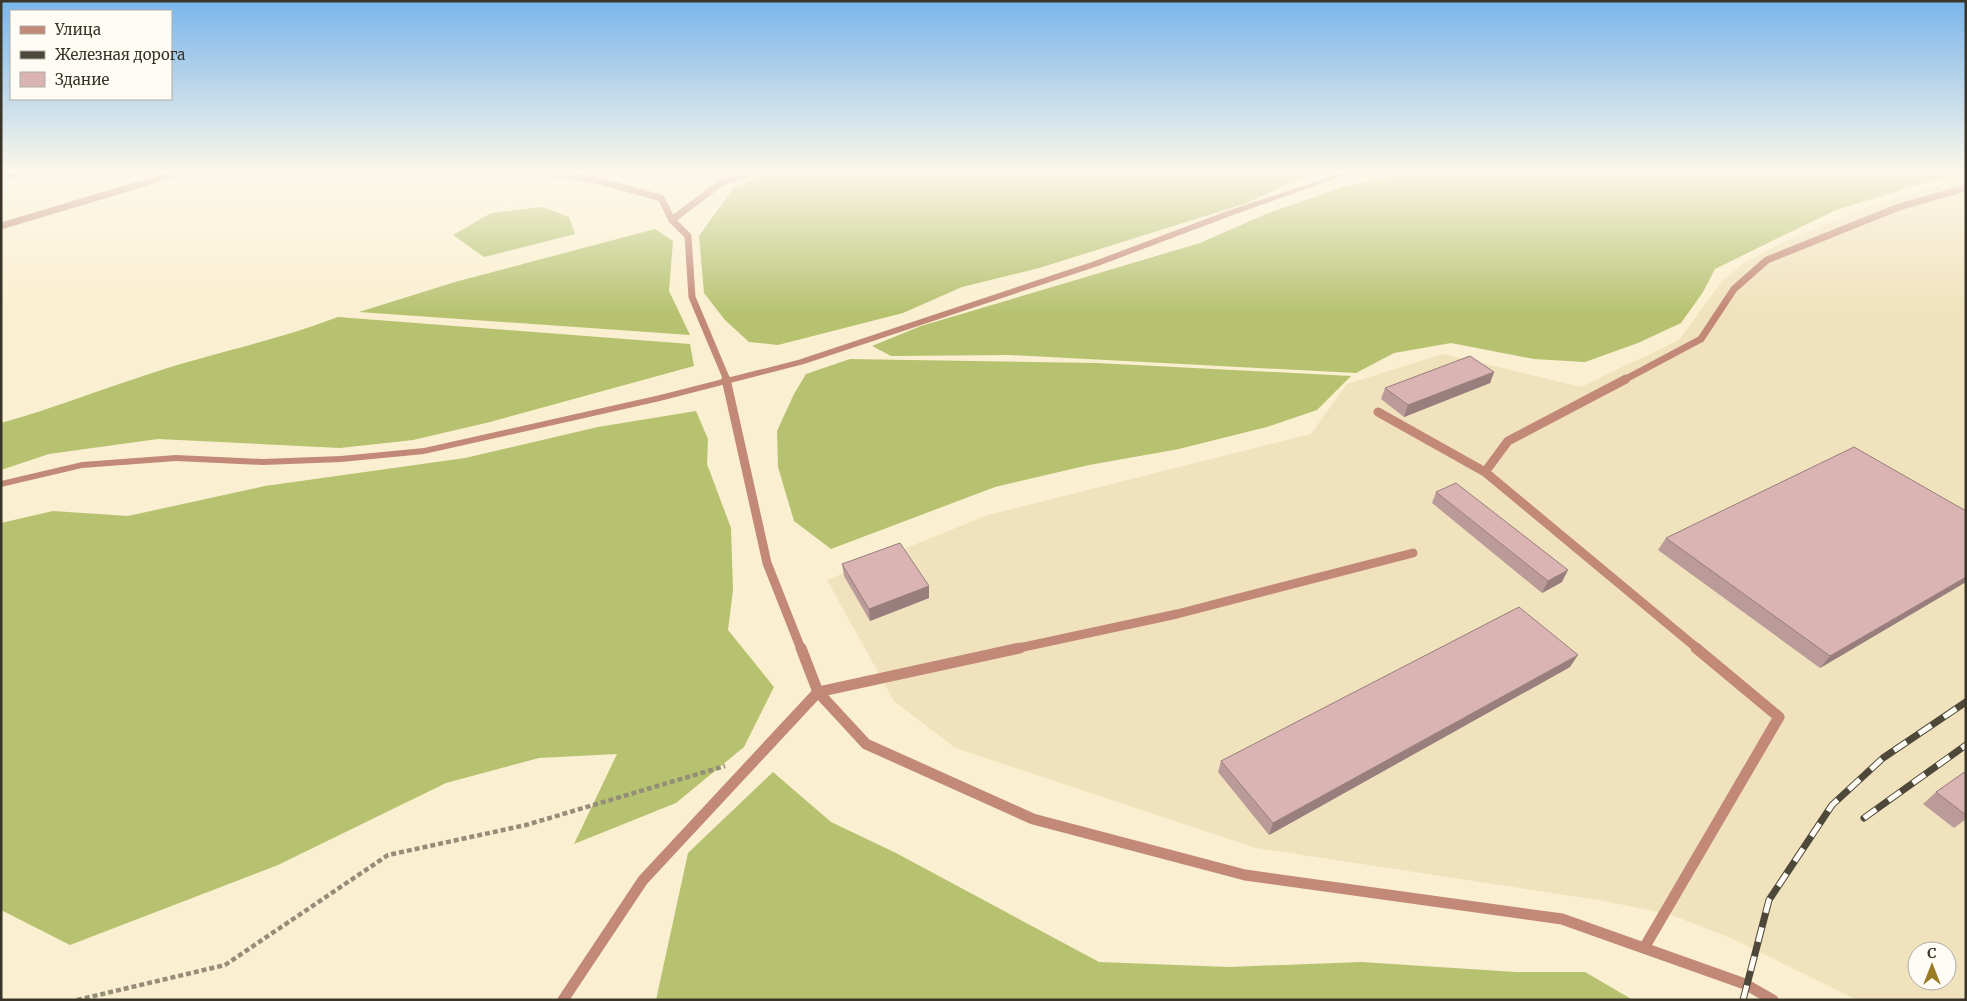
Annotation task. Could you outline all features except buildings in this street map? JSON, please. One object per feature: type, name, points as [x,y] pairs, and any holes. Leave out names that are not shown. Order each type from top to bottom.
[{"type":"street","points":[[1,484],[82,465],[176,458],[263,462],[341,459],[424,451],[642,402],[801,362],[1095,264],[1212,220]]},
{"type":"lane","points":[[1,226],[22,220]]},
{"type":"lane","points":[[672,220],[688,236],[692,297],[727,381],[767,562],[818,692],[866,744],[1033,819],[1245,875],[1562,920],[1745,984],[1773,1000]]},
{"type":"lane","points":[[1485,472],[1508,441],[1701,339],[1734,289],[1767,260],[1867,220]]},
{"type":"lane","points":[[1378,412],[1485,472],[1779,717],[1644,948]]},
{"type":"lane","points":[[563,1000],[643,880],[818,692],[1178,614],[1413,553]]},
{"type":"path","points":[[77,1000],[224,964],[388,855],[526,825],[731,764]]},
{"type":"shaded area","points":[[1836,220],[1966,220],[1966,1000],[1857,1000],[1733,939],[1669,914],[1599,900],[1256,848],[955,748],[894,701],[827,580],[988,515],[1311,434],[1347,384],[1443,354],[1581,387],[1679,340],[1722,281],[1744,263],[1779,244]]},
{"type":"green space","points":[[479,220],[570,220],[575,234],[484,257],[453,235]]},
{"type":"green space","points":[[711,220],[1194,220],[1039,268],[962,287],[903,313],[778,345],[749,342],[725,320],[704,293],[699,236]]},
{"type":"green space","points":[[1253,220],[1816,220],[1715,269],[1703,292],[1681,323],[1638,343],[1585,362],[1534,359],[1451,343],[1394,353],[1356,373],[1009,355],[891,356],[872,346],[921,326],[1200,243]]},
{"type":"green space","points":[[655,229],[673,241],[669,291],[690,335],[359,312],[455,282]]},
{"type":"green space","points":[[338,317],[690,344],[694,366],[490,422],[413,440],[340,448],[158,439],[49,454],[1,470],[1,423],[39,412],[130,380],[291,333]]},
{"type":"green space","points":[[850,359],[1097,363],[1351,376],[1317,410],[1267,427],[1179,449],[1089,465],[995,487],[831,549],[794,521],[778,467],[777,431],[794,394],[806,374]]},
{"type":"green space","points":[[696,411],[708,439],[707,464],[731,528],[733,590],[728,630],[774,687],[744,747],[676,803],[574,844],[617,754],[539,758],[446,783],[278,865],[70,945],[1,910],[1,523],[53,511],[128,516],[265,486],[465,458],[598,427]]},
{"type":"green space","points":[[773,772],[831,822],[896,853],[1099,962],[1229,967],[1361,962],[1516,972],[1585,972],[1633,1000],[656,1000],[688,853]]},
{"type":"railway","points":[[1743,1000],[1769,900],[1832,805],[1883,758],[1966,702]]},
{"type":"railway","points":[[1864,818],[1966,745]]}]
